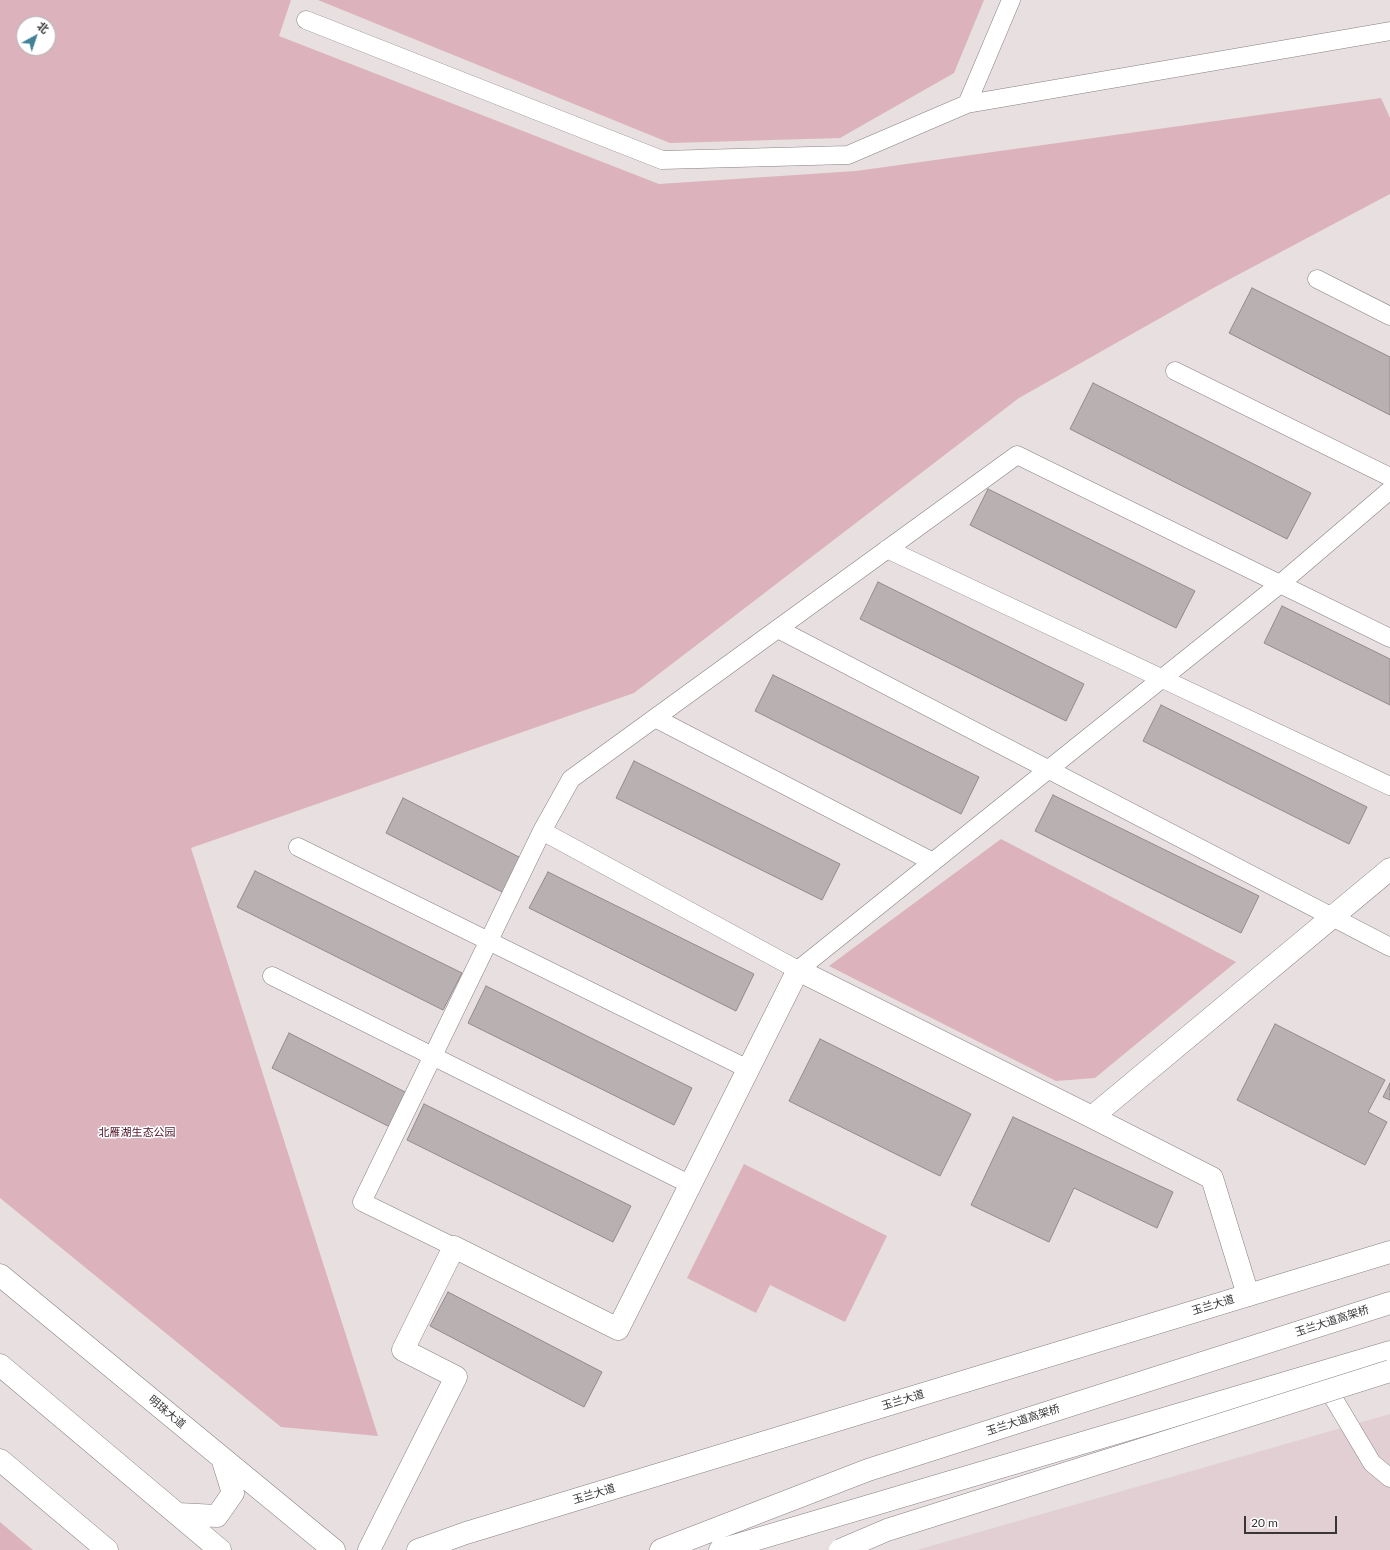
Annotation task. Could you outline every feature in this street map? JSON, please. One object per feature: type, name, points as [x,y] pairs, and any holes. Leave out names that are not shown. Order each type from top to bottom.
[{"type":"main road","points":[[1092,1117],[1390,869]]},
{"type":"main road","points":[[369,1550],[456,1377],[403,1350],[454,1247],[618,1330],[798,970],[1212,1178],[1248,1295]]},
{"type":"main road","name":"玉兰大道","points":[[418,1550],[466,1533],[1390,1252]]},
{"type":"main road","name":"明珠大道","points":[[0,1275],[334,1550]]},
{"type":"main road","name":"玉兰大道高架桥","points":[[661,1550],[868,1470],[1390,1303]]},
{"type":"main road","points":[[720,1550],[1390,1352]]},
{"type":"main road","points":[[0,1365],[220,1550]]},
{"type":"main road","points":[[840,1550],[887,1530],[1390,1371]]},
{"type":"main road","points":[[178,1514],[217,1516],[234,1492],[222,1458]]},
{"type":"main road","points":[[0,1460],[107,1550]]},
{"type":"lane","points":[[967,104],[1011,0]]},
{"type":"lane","points":[[306,20],[662,160],[848,155],[967,104],[1390,31]]},
{"type":"lane","points":[[1317,279],[1390,316]]},
{"type":"lane","points":[[1175,371],[1390,477]]},
{"type":"lane","points":[[454,1247],[362,1202],[542,831],[571,779],[1017,455],[1390,638]]},
{"type":"lane","points":[[542,831],[798,970],[1280,584],[1390,490]]},
{"type":"lane","points":[[888,549],[1390,786]]},
{"type":"lane","points":[[778,629],[1390,947]]},
{"type":"lane","points":[[655,718],[933,862]]},
{"type":"lane","points":[[298,847],[748,1070]]},
{"type":"lane","points":[[272,976],[691,1185]]},
{"type":"lane","points":[[1318,1373],[1372,1463],[1390,1478]]},
{"type":"shaded area","points":[[1390,1414],[1390,1550],[917,1550]]},
{"type":"green space","name":"北雁湖生态公园","points":[[0,0],[291,0],[279,36],[659,184],[856,171],[1381,98],[1390,118],[1390,194],[1215,287],[1019,398],[634,693],[191,848],[378,1436],[281,1427],[0,1198]]},
{"type":"green space","points":[[318,0],[984,0],[954,73],[840,138],[670,143]]},
{"type":"green space","points":[[1001,839],[1236,962],[1095,1078],[1056,1081],[829,966]]},
{"type":"green space","points":[[744,1164],[887,1236],[845,1322],[770,1285],[756,1313],[687,1278]]},
{"type":"green space","points":[[0,1522],[33,1550],[0,1550]]},
{"type":"building","points":[[1252,288],[1390,357],[1390,415],[1229,333]]},
{"type":"building","points":[[1093,383],[1311,493],[1287,539],[1070,429]]},
{"type":"building","points":[[988,489],[1195,591],[1176,628],[970,525]]},
{"type":"building","points":[[878,582],[1084,684],[1066,721],[860,619]]},
{"type":"building","points":[[1282,606],[1390,659],[1390,705],[1264,643]]},
{"type":"building","points":[[773,675],[979,777],[961,814],[755,711]]},
{"type":"building","points":[[1161,705],[1367,807],[1349,844],[1143,741]]},
{"type":"building","points":[[634,761],[840,864],[822,900],[616,798]]},
{"type":"building","points":[[1053,795],[1259,896],[1241,933],[1035,831]]},
{"type":"building","points":[[403,798],[521,858],[504,893],[386,833]]},
{"type":"building","points":[[255,871],[462,973],[443,1010],[237,907]]},
{"type":"building","points":[[548,872],[754,974],[736,1011],[529,908]]},
{"type":"building","points":[[486,986],[692,1088],[674,1125],[468,1023]]},
{"type":"building","points":[[1275,1024],[1385,1080],[1368,1112],[1387,1122],[1365,1165],[1237,1100]]},
{"type":"building","points":[[289,1033],[407,1093],[390,1127],[272,1068]]},
{"type":"building","points":[[820,1039],[971,1114],[940,1176],[789,1101]]},
{"type":"building","points":[[1390,1083],[1390,1100],[1383,1097]]},
{"type":"building","points":[[424,1104],[631,1206],[613,1242],[407,1140]]},
{"type":"building","points":[[1013,1117],[1173,1192],[1157,1228],[1074,1188],[1049,1242],[971,1205]]},
{"type":"building","points":[[448,1292],[602,1372],[584,1407],[430,1326]]}]
